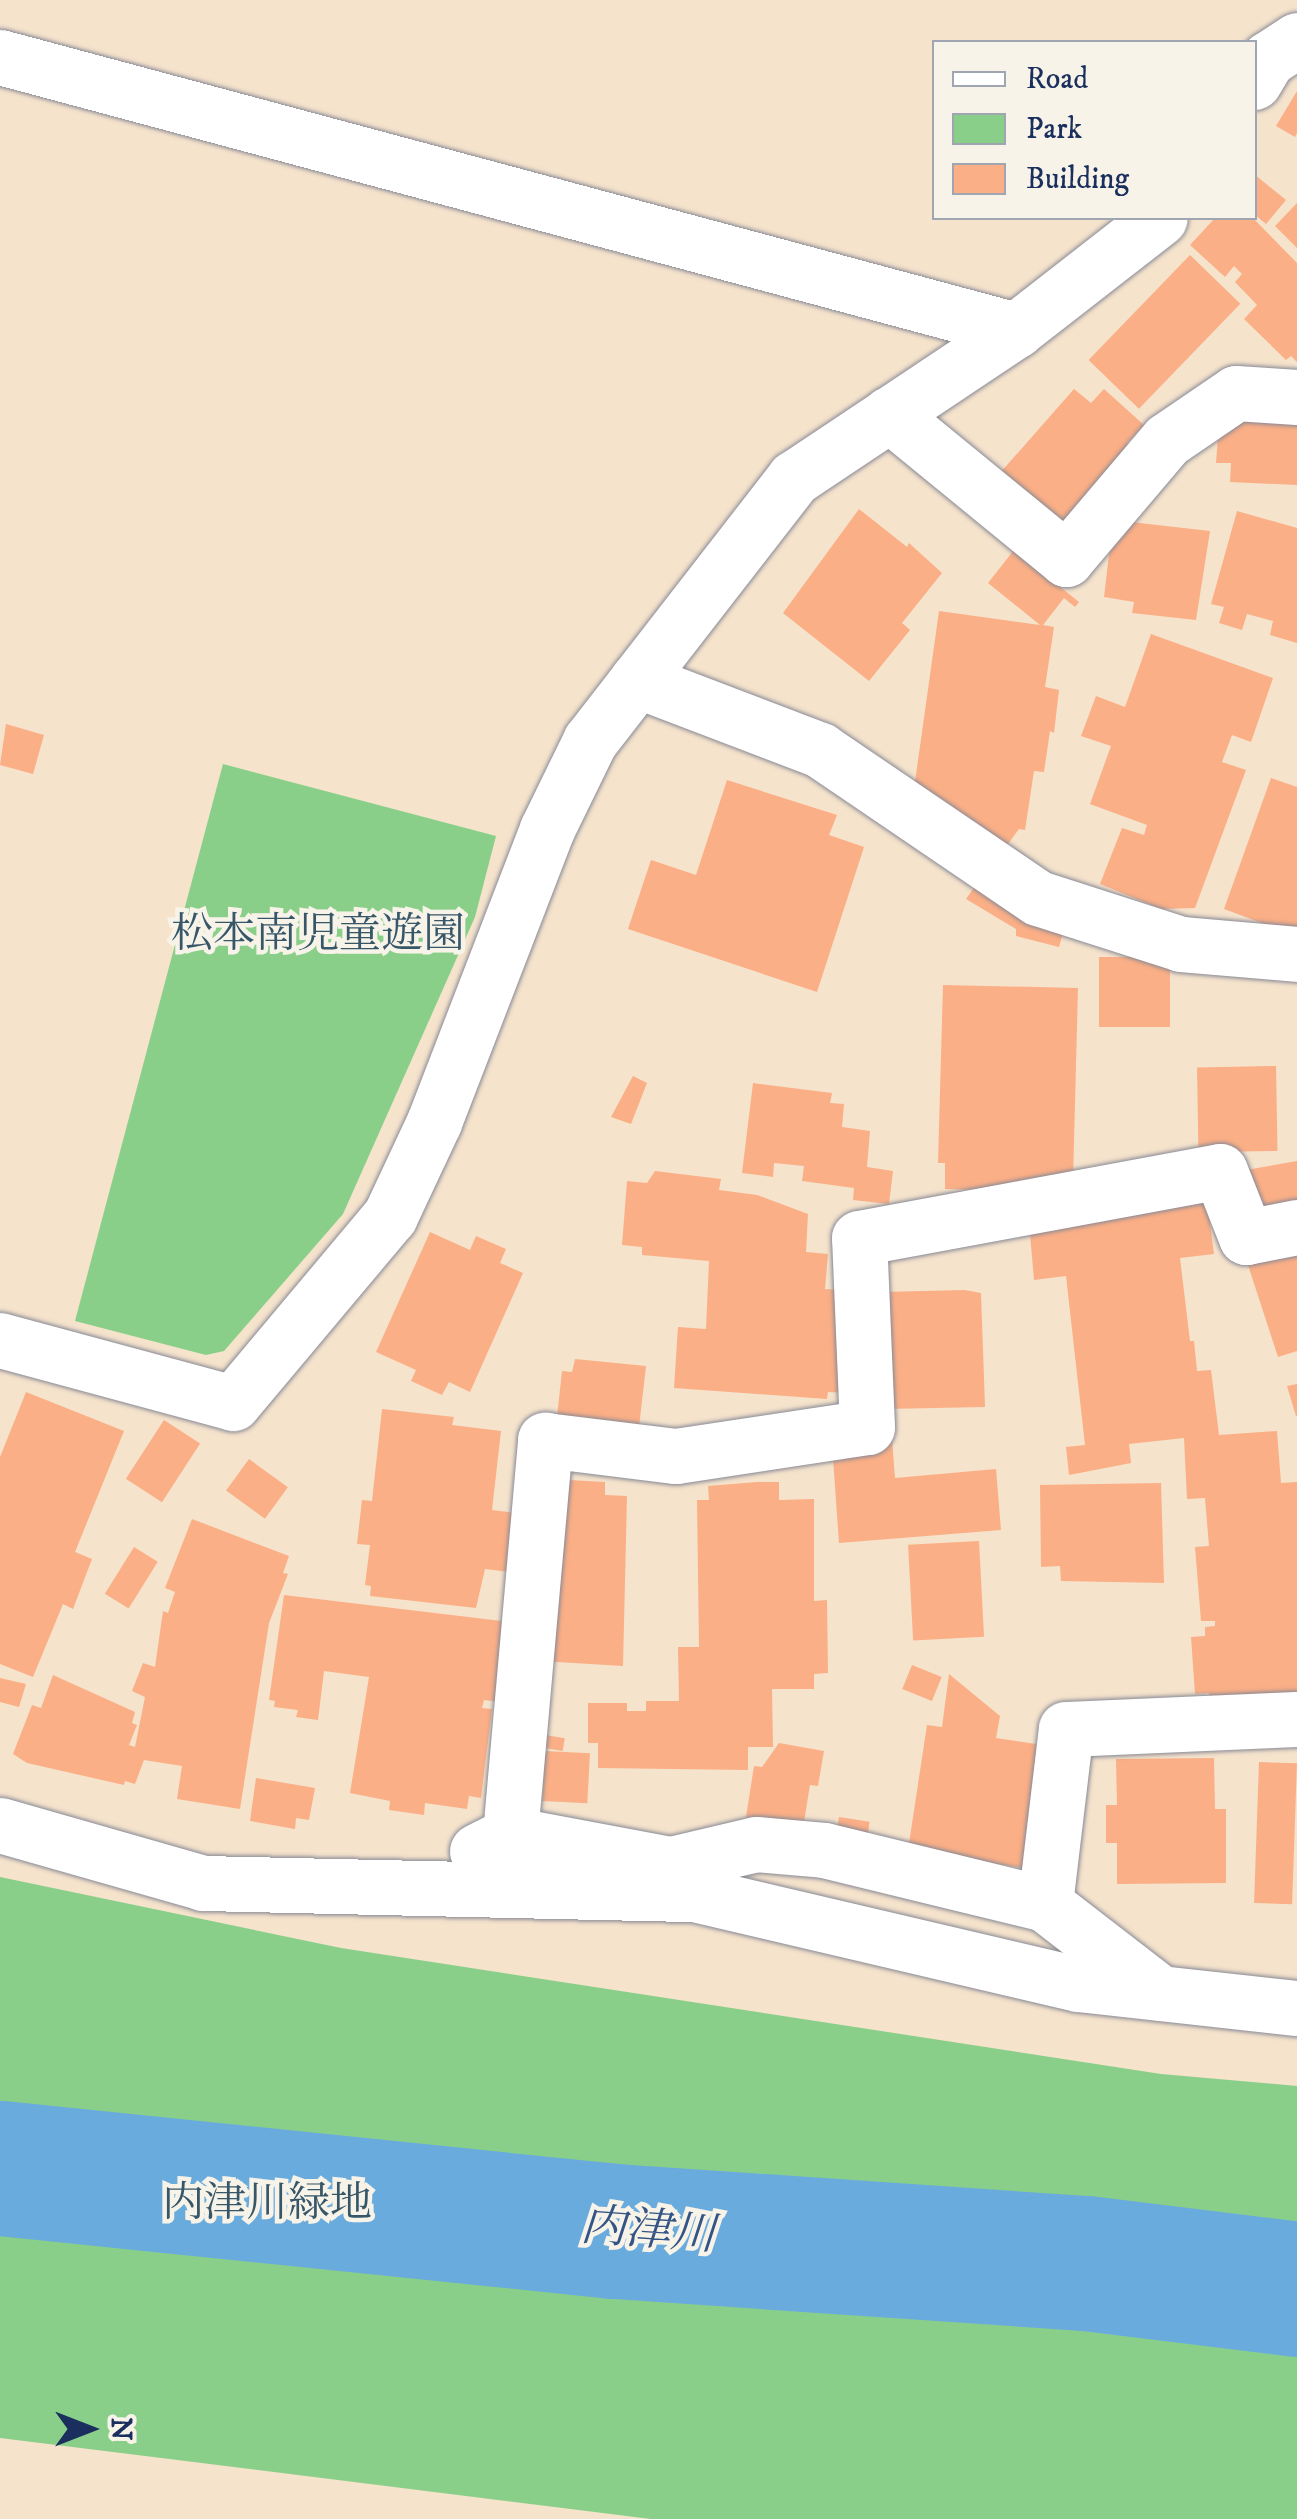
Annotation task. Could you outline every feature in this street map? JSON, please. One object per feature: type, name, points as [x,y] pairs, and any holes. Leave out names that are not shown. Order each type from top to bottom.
[{"type":"street","points":[[1257,77],[1268,59],[1297,40]]},
{"type":"street","points":[[0,57],[1016,330]]},
{"type":"street","points":[[0,1340],[233,1403],[390,1216],[434,1122],[547,829],[590,741],[794,478],[1016,330],[1157,220]]},
{"type":"street","points":[[889,414],[1066,558],[1168,440],[1236,393],[1297,398]]},
{"type":"street","points":[[637,680],[820,750],[1038,898],[1181,944],[1297,954]]},
{"type":"street","points":[[510,1834],[545,1440],[676,1456],[867,1428],[859,1238],[1220,1170],[1246,1237],[1297,1227]]},
{"type":"street","points":[[1045,1904],[1066,1729],[1297,1719]]},
{"type":"street","points":[[0,1825],[203,1883],[408,1887],[683,1879],[756,1844],[824,1850],[1045,1904],[1160,1994]]},
{"type":"street","points":[[408,1887],[510,1834],[1078,1984],[1297,2008]]},
{"type":"green space","name":"松本南児童遊園","points":[[223,764],[496,836],[475,917],[343,1214],[224,1351],[206,1355],[75,1321]]},
{"type":"green space","name":"内津川緑地","points":[[0,1877],[341,1948],[1161,2074],[1297,2086],[1297,2519],[651,2519],[0,2438]]},
{"type":"building","points":[[1297,91],[1297,133],[1295,137],[1276,126]]},
{"type":"building","points":[[1257,176],[1286,200],[1266,224],[1257,216]]},
{"type":"building","points":[[1297,203],[1297,248],[1275,226]]},
{"type":"building","points":[[1213,220],[1255,220],[1297,263],[1297,362],[1291,356],[1286,360],[1244,319],[1257,305],[1235,282],[1242,274],[1234,266],[1225,277],[1190,245]]},
{"type":"building","points":[[1190,255],[1240,304],[1139,409],[1089,360]]},
{"type":"building","points":[[1074,389],[1091,403],[1104,389],[1144,425],[1127,443],[1136,451],[1059,540],[993,481]]},
{"type":"building","points":[[1232,417],[1297,419],[1297,485],[1230,482],[1231,463],[1216,463],[1219,423]]},
{"type":"building","points":[[859,509],[907,547],[909,543],[942,573],[902,623],[910,630],[869,681],[783,613]]},
{"type":"building","points":[[1237,511],[1297,528],[1297,643],[1270,635],[1273,621],[1247,614],[1242,630],[1219,623],[1224,607],[1211,604]]},
{"type":"building","points":[[1113,520],[1210,531],[1196,620],[1132,613],[1134,602],[1104,597]]},
{"type":"building","points":[[1014,550],[1079,602],[1075,607],[1064,598],[1043,625],[1054,627],[1045,687],[1059,690],[1054,733],[1050,731],[1044,772],[1034,771],[1025,830],[1019,829],[1008,844],[990,842],[914,789],[939,611],[1040,625],[988,583]]},
{"type":"building","points":[[1151,634],[1273,678],[1251,742],[1232,735],[1222,762],[1246,770],[1195,908],[1161,909],[1100,884],[1122,828],[1144,835],[1147,825],[1090,804],[1111,746],[1081,736],[1096,696],[1125,707]]},
{"type":"building","points":[[6,724],[44,735],[33,774],[0,765]]},
{"type":"building","points":[[1271,778],[1297,787],[1297,936],[1224,909]]},
{"type":"building","points":[[727,780],[837,815],[829,835],[864,847],[817,992],[628,929],[651,860],[696,875]]},
{"type":"building","points":[[978,882],[1065,926],[1059,947],[1016,936],[1016,929],[966,899]]},
{"type":"building","points":[[1099,957],[1170,957],[1170,1027],[1099,1027]]},
{"type":"building","points":[[943,985],[1078,988],[1073,1180],[1036,1191],[945,1189],[945,1163],[938,1163]]},
{"type":"building","points":[[1276,1066],[1277,1151],[1198,1152],[1197,1067]]},
{"type":"building","points":[[633,1076],[647,1083],[631,1124],[611,1117]]},
{"type":"building","points":[[753,1083],[832,1093],[830,1103],[844,1104],[842,1127],[870,1131],[867,1167],[893,1171],[889,1204],[853,1200],[854,1188],[802,1181],[804,1166],[774,1163],[773,1177],[742,1173]]},
{"type":"building","points":[[1297,1161],[1297,1213],[1254,1220],[1246,1170]]},
{"type":"building","points":[[655,1171],[721,1179],[719,1190],[757,1195],[808,1214],[806,1252],[828,1254],[825,1289],[844,1290],[850,1393],[828,1392],[827,1399],[674,1388],[678,1327],[706,1329],[709,1261],[642,1255],[642,1247],[622,1245],[627,1181],[647,1183]]},
{"type":"building","points":[[1205,1185],[1214,1254],[1180,1258],[1190,1341],[1194,1341],[1197,1371],[1211,1370],[1219,1435],[1277,1431],[1281,1483],[1297,1482],[1297,1695],[1210,1702],[1209,1693],[1195,1694],[1191,1637],[1205,1636],[1205,1627],[1215,1626],[1215,1621],[1201,1621],[1195,1547],[1209,1546],[1205,1498],[1187,1499],[1184,1438],[1129,1444],[1131,1463],[1069,1475],[1066,1447],[1085,1445],[1066,1276],[1034,1280],[1029,1222]]},
{"type":"building","points":[[430,1232],[470,1250],[476,1236],[506,1249],[500,1263],[523,1273],[470,1392],[449,1382],[442,1395],[411,1381],[416,1370],[376,1352]]},
{"type":"building","points":[[1297,1246],[1297,1351],[1278,1357],[1247,1262]]},
{"type":"building","points":[[883,1292],[981,1293],[985,1407],[885,1409]]},
{"type":"building","points":[[575,1359],[646,1366],[638,1436],[556,1426],[562,1371],[572,1372]]},
{"type":"building","points":[[1297,1384],[1297,1416],[1296,1416],[1287,1386]]},
{"type":"building","points":[[26,1392],[124,1431],[75,1552],[92,1559],[73,1609],[63,1604],[33,1677],[0,1664],[0,1457]]},
{"type":"building","points":[[382,1409],[454,1417],[452,1425],[501,1431],[492,1510],[517,1513],[510,1572],[485,1569],[476,1608],[370,1596],[371,1586],[365,1585],[370,1545],[357,1544],[362,1500],[372,1501]]},
{"type":"building","points":[[164,1420],[200,1443],[162,1502],[126,1479]]},
{"type":"building","points":[[892,1439],[895,1478],[996,1469],[1001,1530],[839,1543],[832,1444]]},
{"type":"building","points":[[249,1459],[288,1487],[265,1519],[226,1491]]},
{"type":"building","points":[[551,1479],[605,1482],[605,1495],[627,1496],[623,1666],[541,1661]]},
{"type":"building","points":[[779,1482],[779,1500],[814,1499],[814,1601],[827,1600],[828,1673],[814,1674],[814,1689],[772,1689],[773,1747],[748,1747],[748,1770],[598,1768],[598,1743],[588,1743],[588,1703],[627,1703],[627,1711],[646,1711],[646,1701],[679,1701],[678,1647],[699,1647],[697,1500],[709,1500],[708,1486]]},
{"type":"building","points":[[1161,1483],[1164,1583],[1061,1581],[1060,1566],[1041,1567],[1040,1485]]},
{"type":"building","points":[[192,1519],[289,1556],[283,1573],[288,1574],[269,1623],[240,1809],[177,1799],[182,1766],[144,1760],[135,1784],[125,1781],[124,1785],[27,1763],[13,1754],[32,1705],[41,1708],[53,1675],[135,1712],[132,1723],[137,1725],[129,1745],[135,1747],[145,1697],[132,1691],[143,1663],[155,1667],[163,1611],[168,1613],[175,1592],[165,1588]]},
{"type":"building","points":[[979,1541],[984,1637],[913,1641],[908,1545]]},
{"type":"building","points":[[134,1547],[158,1562],[129,1608],[105,1594]]},
{"type":"building","points":[[284,1595],[511,1622],[501,1702],[484,1700],[482,1708],[492,1709],[481,1798],[469,1796],[467,1809],[425,1803],[424,1815],[389,1810],[390,1801],[350,1793],[369,1677],[324,1671],[318,1720],[296,1717],[298,1710],[274,1707],[275,1701],[269,1700]]},
{"type":"building","points":[[912,1665],[942,1677],[932,1701],[902,1689]]},
{"type":"building","points":[[949,1674],[1000,1716],[996,1738],[1049,1746],[1038,1870],[908,1850],[927,1725],[942,1727]]},
{"type":"building","points":[[0,1678],[26,1684],[19,1707],[0,1702]]},
{"type":"building","points":[[545,1735],[565,1738],[563,1751],[543,1748]]},
{"type":"building","points":[[779,1743],[824,1751],[818,1786],[810,1785],[803,1828],[746,1817],[754,1766],[762,1767]]},
{"type":"building","points":[[545,1751],[590,1753],[587,1803],[542,1801]]},
{"type":"building","points":[[1214,1758],[1215,1809],[1226,1809],[1226,1883],[1117,1884],[1117,1843],[1106,1843],[1106,1805],[1117,1805],[1116,1759]]},
{"type":"building","points":[[1259,1762],[1297,1763],[1292,1904],[1254,1903]]},
{"type":"building","points":[[256,1778],[315,1788],[309,1820],[296,1818],[295,1829],[250,1821]]},
{"type":"building","points":[[839,1817],[870,1822],[865,1850],[835,1845]]},
{"type":"waterway","name":"内津川","points":[[0,2168],[615,2231],[1086,2263],[1297,2289]]}]
